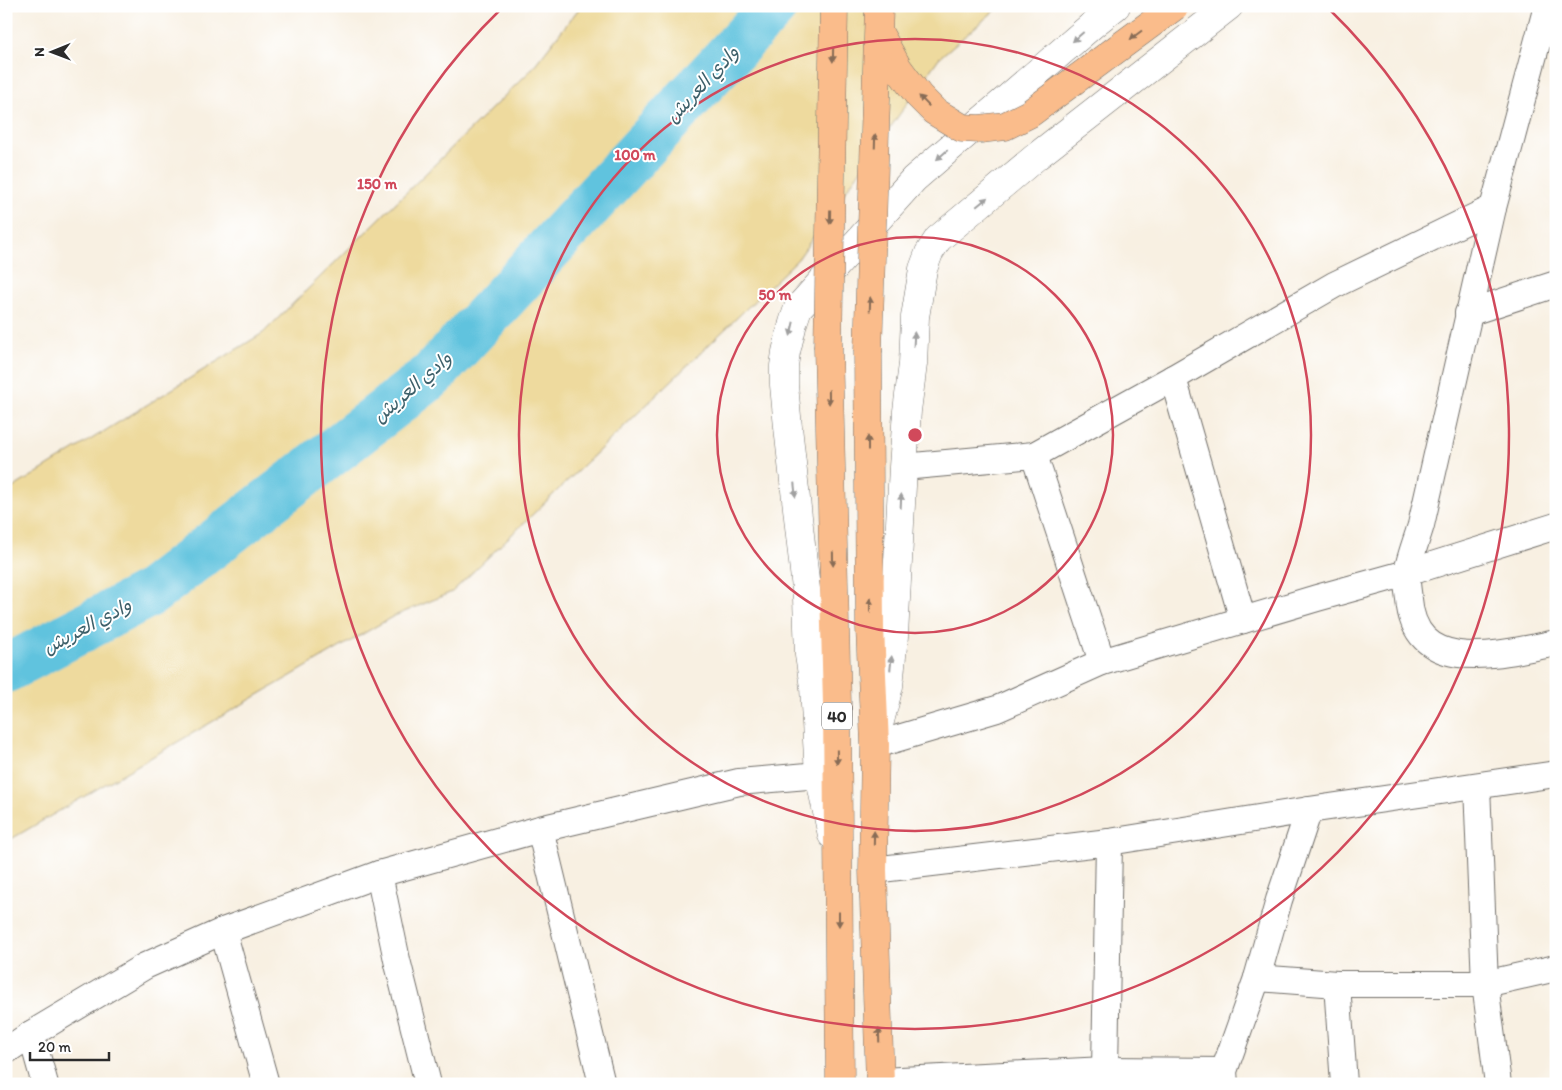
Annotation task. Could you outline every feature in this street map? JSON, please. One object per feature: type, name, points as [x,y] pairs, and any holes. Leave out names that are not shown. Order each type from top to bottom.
[{"type":"highway","name":"40","points":[[834,6],[828,348],[837,704],[840,1084]]},
{"type":"highway","points":[[879,6],[879,33],[898,68],[919,96],[934,111],[962,128],[1005,126],[1029,114],[1175,6]]},
{"type":"highway","name":"40","points":[[879,33],[868,352],[870,628],[875,745],[873,870],[880,1082]]},
{"type":"street","points":[[839,866],[819,775],[814,687],[809,655],[807,598],[784,376],[786,352],[798,308],[914,179],[1116,6]]},
{"type":"street","points":[[1229,6],[1037,156],[938,239],[929,253],[923,268],[916,317],[907,411],[894,636],[888,686],[875,745],[997,709],[1102,662],[1407,573],[1556,526]]},
{"type":"street","points":[[1546,6],[1493,208],[1421,525],[1407,573],[1410,610],[1414,624],[1421,635],[1442,650],[1461,655],[1481,656],[1556,643]]},
{"type":"street","points":[[903,467],[1034,455],[1173,378],[1334,285],[1493,208]]},
{"type":"street","points":[[1468,313],[1556,284]]},
{"type":"street","points":[[1173,378],[1243,620]]},
{"type":"street","points":[[1034,455],[1102,662]]},
{"type":"street","points":[[873,870],[1109,842],[1309,810],[1556,774]]},
{"type":"street","points":[[6,1051],[145,966],[223,931],[379,874],[540,829],[739,782],[819,775]]},
{"type":"street","points":[[1477,786],[1484,984],[1498,1084]]},
{"type":"street","points":[[880,1082],[1105,1070],[1224,1078],[1309,810]]},
{"type":"street","points":[[540,829],[602,1084]]},
{"type":"street","points":[[1105,1070],[1109,842]]},
{"type":"street","points":[[379,874],[397,960],[428,1084]]},
{"type":"street","points":[[223,931],[266,1084]]},
{"type":"street","points":[[1257,978],[1337,984],[1484,984],[1556,968]]},
{"type":"street","points":[[1337,984],[1344,1084]]},
{"type":"street","points":[[31,1034],[45,1084]]},
{"type":"sand","points":[[581,6],[1000,6],[939,58],[798,259],[452,592],[392,617],[6,842],[6,492],[263,333],[530,71]]},
{"type":"waterway","name":"وادي العريش","points":[[6,669],[150,593],[431,376],[774,6]]}]
